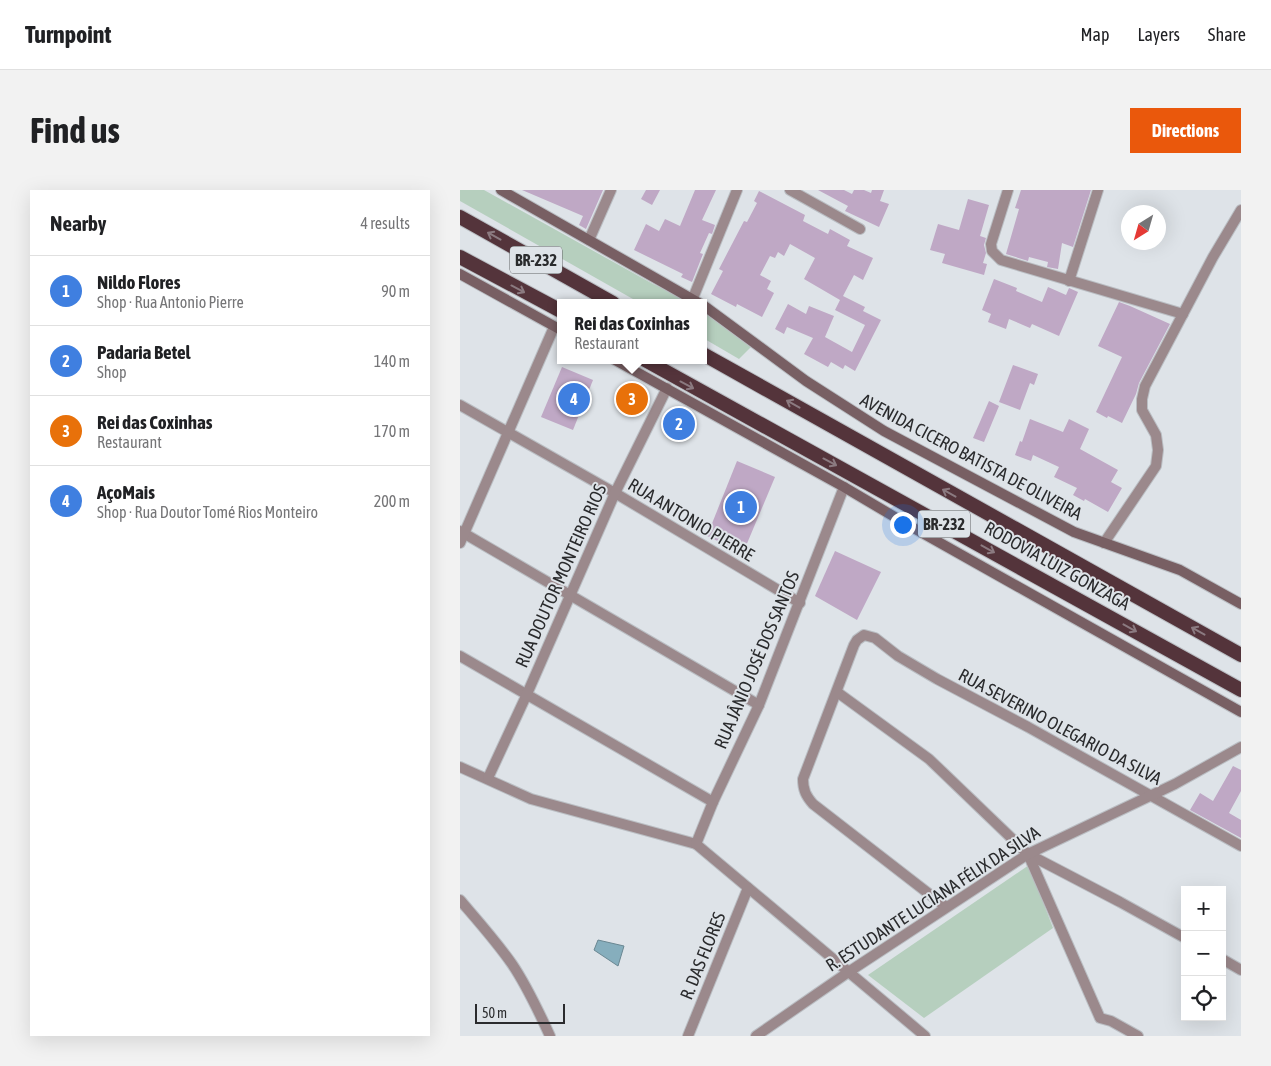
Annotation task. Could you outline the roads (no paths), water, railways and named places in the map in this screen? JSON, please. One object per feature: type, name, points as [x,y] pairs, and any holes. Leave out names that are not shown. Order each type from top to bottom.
[{"type":"highway","name":"BR-232","points":[[460,217],[606,299]]},
{"type":"highway","name":"BR-232","points":[[460,258],[557,310]]},
{"type":"highway","name":"RODOVIA LUIZ GONZAGA","points":[[707,356],[1241,655]]},
{"type":"highway","name":"RODOVIA LUIZ GONZAGA","points":[[652,364],[1241,690]]},
{"type":"main road","points":[[501,190],[694,299]]},
{"type":"main road","points":[[460,274],[557,328]]},
{"type":"main road","name":"AVENIDA CICERO BATISTA DE OLIVEIRA","points":[[707,309],[806,382],[884,431],[1074,532],[1180,570],[1241,604]]},
{"type":"main road","points":[[622,364],[1241,712]]},
{"type":"street","points":[[589,240],[611,190]]},
{"type":"street","points":[[696,299],[737,190]]},
{"type":"street","points":[[790,190],[860,229]]},
{"type":"street","points":[[1008,190],[991,244],[992,251],[1001,260],[1183,314]]},
{"type":"street","points":[[1069,281],[1098,190]]},
{"type":"street","points":[[1104,543],[1156,466],[1158,450],[1156,435],[1142,410],[1145,386],[1213,257],[1241,210]]},
{"type":"street","points":[[557,328],[462,536],[571,596],[760,705]]},
{"type":"street","name":"RUA DOUTOR MONTEIRO RIOS","points":[[488,778],[571,596],[615,493],[666,388]]},
{"type":"street","name":"RUA ANTONIO PIERRE","points":[[460,405],[508,434],[615,493],[800,603]]},
{"type":"street","name":"RUA JÂNIO JOSÉ DOS SANTOS","points":[[696,844],[713,802],[760,705],[844,487]]},
{"type":"street","name":"RUA SEVERINO OLEGARIO DA SILVA","points":[[837,692],[857,640],[864,635],[875,638],[898,656],[936,679],[1028,727],[1241,846]]},
{"type":"street","points":[[460,656],[713,802]]},
{"type":"street","points":[[946,908],[813,804],[807,796],[803,788],[803,779],[837,692],[929,759],[1028,854],[1181,936]]},
{"type":"street","name":"R. ESTUDANTE LUCIANA FÉLIX DA SILVA","points":[[757,1036],[850,971],[1028,854],[1150,794],[1175,784],[1241,747]]},
{"type":"street","points":[[460,767],[488,778],[504,788],[531,798],[696,844],[926,1036]]},
{"type":"street","points":[[1028,854],[1100,1018],[1111,1021],[1138,1036]]},
{"type":"street","name":"R. DAS FLORES","points":[[688,1036],[748,888]]},
{"type":"street","points":[[462,905],[489,933],[512,965],[540,1013],[550,1036]]},
{"type":"street","points":[[1226,961],[1241,970]]},
{"type":"water","points":[[598,940],[624,946],[618,966],[594,950]]},
{"type":"place","name":"AçoMais","points":[[574,399]]},
{"type":"place","name":"Rei das Coxinhas","points":[[632,399]]},
{"type":"place","name":"Padaria Betel","points":[[679,424]]},
{"type":"place","name":"Nildo Flores","points":[[741,507]]}]
